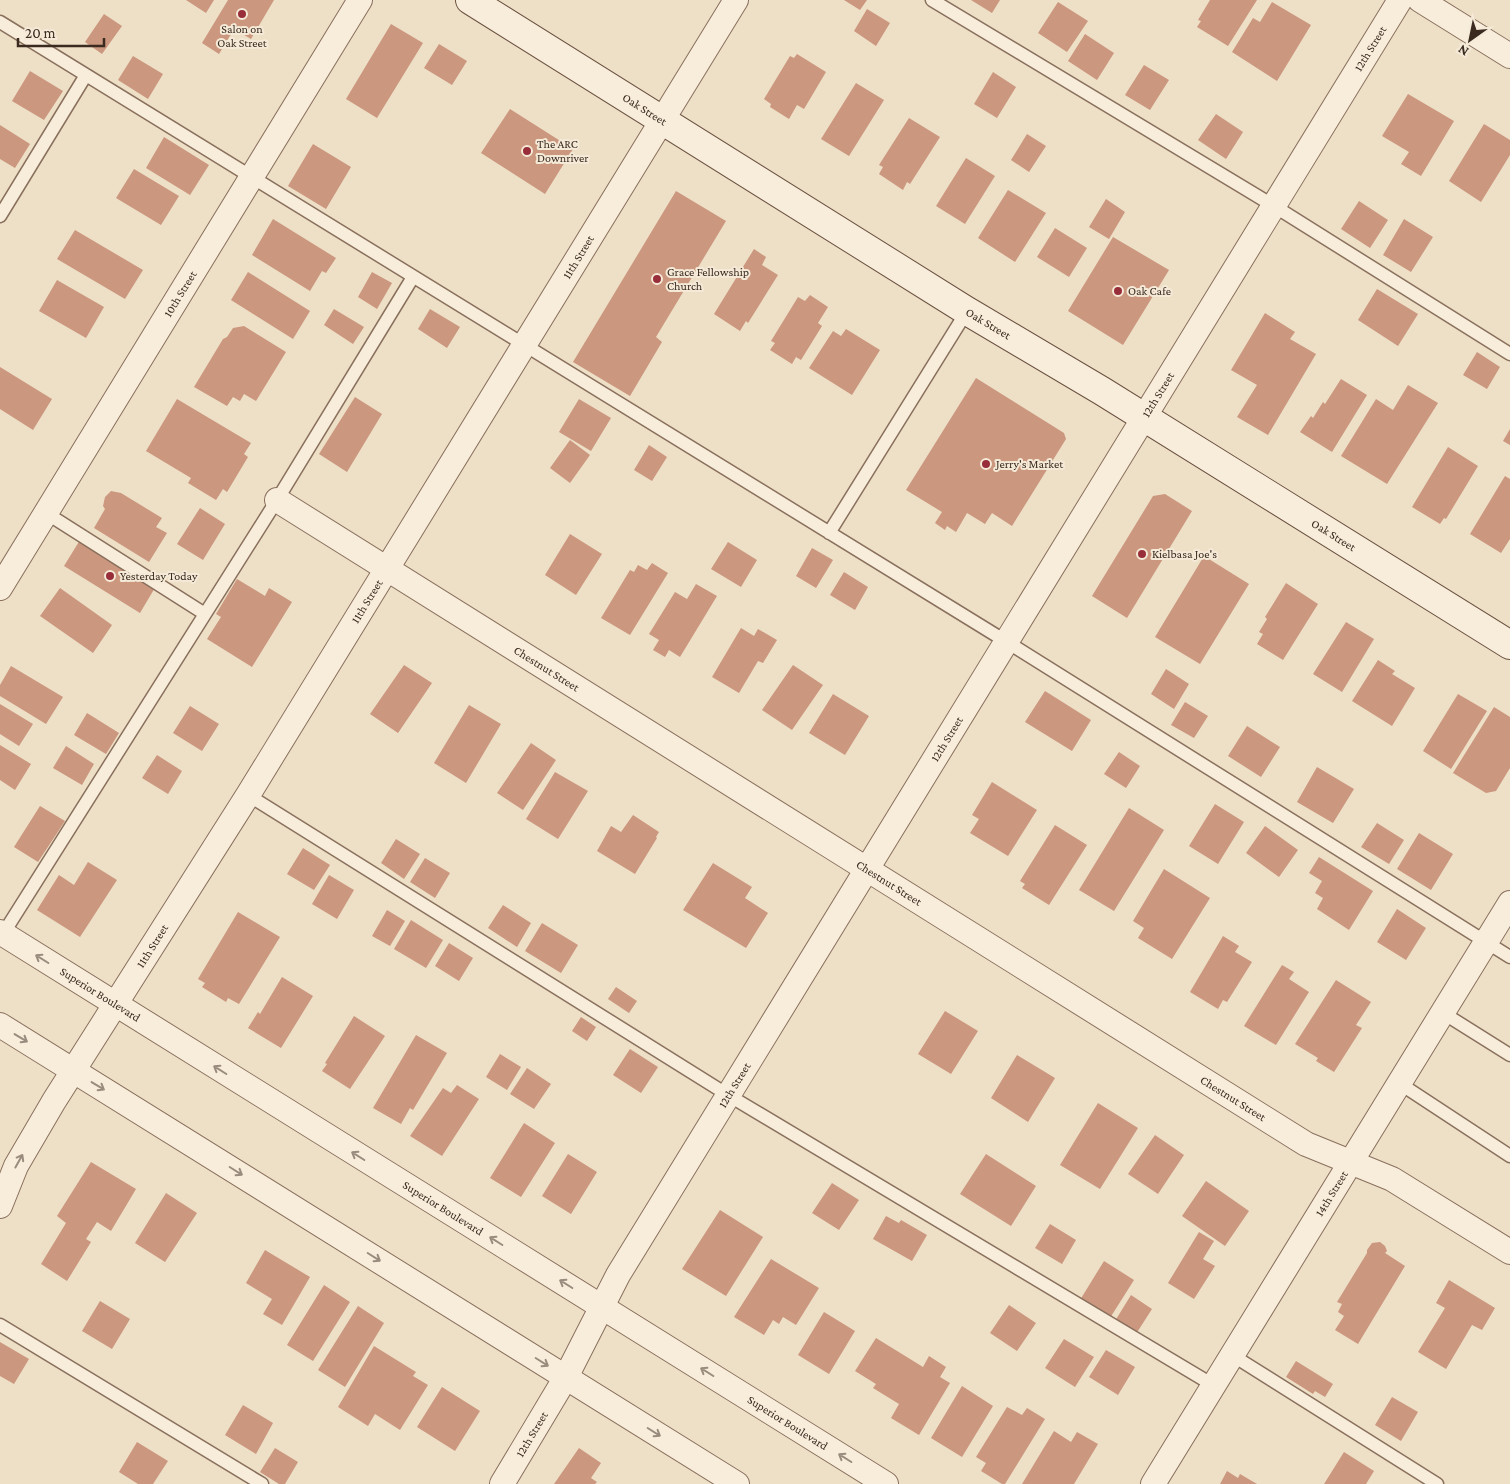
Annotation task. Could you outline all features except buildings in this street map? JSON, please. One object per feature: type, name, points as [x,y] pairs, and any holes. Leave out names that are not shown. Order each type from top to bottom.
[{"type":"street","name":"10th Street","points":[[0,588],[360,0]]},
{"type":"street","name":"Oak Street","points":[[470,0],[663,119],[967,311],[1144,418],[1510,645]]},
{"type":"street","name":"11th Street","points":[[0,1206],[16,1166],[73,1071],[248,794],[736,0]]},
{"type":"street","name":"12th Street","points":[[502,1484],[566,1377],[618,1275],[1400,0]]},
{"type":"street","points":[[1420,0],[1510,56]]},
{"type":"street","name":"Chestnut Street","points":[[277,500],[1306,1144],[1392,1179],[1510,1252]]},
{"type":"street","name":"14th Street","points":[[1153,1484],[1510,903]]},
{"type":"street","name":"Superior Boulevard","points":[[2,933],[886,1484]]},
{"type":"street","points":[[0,1025],[737,1484]]},
{"type":"lane","points":[[932,0],[1274,206],[1510,354]]},
{"type":"lane","points":[[0,22],[1007,642],[1510,957]]},
{"type":"lane","points":[[0,216],[86,75]]},
{"type":"lane","points":[[2,933],[277,500],[413,277]]},
{"type":"lane","points":[[829,533],[967,311]]},
{"type":"lane","points":[[46,513],[205,614]]},
{"type":"lane","points":[[248,794],[728,1095],[1213,1385]]},
{"type":"lane","points":[[1443,1012],[1510,1055]]},
{"type":"lane","points":[[1399,1083],[1510,1156]]},
{"type":"lane","points":[[0,1325],[262,1484]]},
{"type":"lane","points":[[1232,1356],[1437,1484]]},
{"type":"place","name":"Salon on Oak Street","points":[[242,14]]},
{"type":"place","name":"The ARC Downriver","points":[[527,151]]},
{"type":"place","name":"Grace Fellowship Church","points":[[657,279]]},
{"type":"place","name":"Oak Cafe","points":[[1118,291]]},
{"type":"place","name":"Jerry's Market","points":[[986,464]]},
{"type":"place","name":"Kielbasa Joe's","points":[[1142,554]]},
{"type":"place","name":"Yesterday Today","points":[[110,576]]}]
